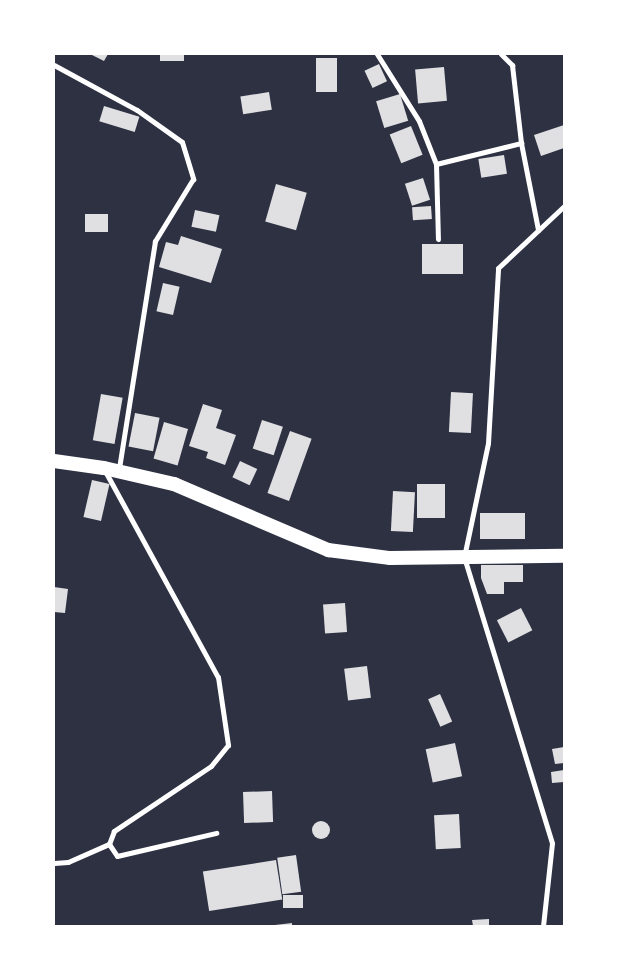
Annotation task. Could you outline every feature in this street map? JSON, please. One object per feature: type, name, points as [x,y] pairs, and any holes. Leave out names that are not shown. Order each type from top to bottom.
[{"type":"highway","points":[[54,461],[104,468],[174,484],[328,550],[390,558],[564,556]]},
{"type":"street","points":[[377,54],[419,122],[436,164],[438,239]]},
{"type":"street","points":[[501,54],[512,65],[521,143],[538,230]]},
{"type":"street","points":[[54,65],[137,110],[182,142],[193,179],[155,241],[118,472]]},
{"type":"street","points":[[436,164],[521,143]]},
{"type":"street","points":[[543,926],[552,843],[464,557],[488,443],[498,268],[564,206]]},
{"type":"street","points":[[54,863],[68,862],[109,844],[114,831],[211,766],[228,746],[218,677],[104,468]]},
{"type":"street","points":[[109,844],[117,856],[216,833]]},
{"type":"building","points":[[90,54],[108,54],[104,61]]},
{"type":"building","points":[[160,54],[184,54],[184,61],[160,61]]},
{"type":"building","points":[[316,58],[337,58],[337,92],[316,92]]},
{"type":"building","points":[[379,64],[387,81],[373,88],[364,71]]},
{"type":"building","points":[[444,67],[447,101],[418,103],[415,70]]},
{"type":"building","points":[[269,92],[272,110],[243,114],[240,97]]},
{"type":"building","points":[[400,94],[408,121],[384,128],[376,101]]},
{"type":"building","points":[[104,106],[139,117],[135,132],[99,121]]},
{"type":"building","points":[[564,125],[564,148],[541,156],[534,135]]},
{"type":"building","points":[[411,126],[423,155],[401,163],[390,135]]},
{"type":"building","points":[[504,155],[507,174],[481,178],[478,159]]},
{"type":"building","points":[[423,178],[430,200],[412,206],[405,184]]},
{"type":"building","points":[[276,184],[307,193],[296,230],[265,221]]},
{"type":"building","points":[[431,206],[432,219],[413,220],[412,207]]},
{"type":"building","points":[[195,210],[219,215],[216,232],[191,227]]},
{"type":"building","points":[[85,214],[108,214],[108,232],[85,232]]},
{"type":"building","points":[[181,236],[222,249],[211,283],[159,267],[166,242],[178,245]]},
{"type":"building","points":[[422,244],[463,244],[463,274],[422,274]]},
{"type":"building","points":[[163,283],[180,287],[173,315],[156,311]]},
{"type":"building","points":[[451,392],[473,393],[471,433],[449,432]]},
{"type":"building","points":[[101,394],[123,398],[115,444],[93,440]]},
{"type":"building","points":[[203,404],[222,410],[216,428],[236,435],[225,465],[206,458],[208,452],[189,446]]},
{"type":"building","points":[[135,413],[160,418],[153,451],[129,446]]},
{"type":"building","points":[[262,420],[283,427],[274,455],[253,449]]},
{"type":"building","points":[[164,422],[188,429],[178,465],[154,459]]},
{"type":"building","points":[[290,431],[312,439],[289,501],[267,493]]},
{"type":"building","points":[[240,461],[257,469],[250,485],[232,477]]},
{"type":"building","points":[[92,480],[110,484],[101,521],[83,517]]},
{"type":"building","points":[[417,484],[445,484],[445,518],[417,518]]},
{"type":"building","points":[[393,491],[415,492],[413,532],[391,531]]},
{"type":"building","points":[[480,513],[525,513],[525,539],[480,539]]},
{"type":"building","points":[[481,565],[523,565],[523,582],[504,582],[504,594],[487,594],[481,578]]},
{"type":"building","points":[[54,587],[68,589],[65,613],[54,612]]},
{"type":"building","points":[[345,603],[347,632],[325,633],[323,605]]},
{"type":"building","points":[[521,608],[532,630],[508,643],[497,620]]},
{"type":"building","points":[[367,666],[371,698],[348,701],[344,669]]},
{"type":"building","points":[[440,694],[452,721],[440,727],[428,699]]},
{"type":"building","points":[[455,743],[462,776],[433,782],[426,749]]},
{"type":"building","points":[[564,747],[564,763],[555,764],[552,749]]},
{"type":"building","points":[[564,770],[564,782],[552,783],[551,772]]},
{"type":"building","points":[[272,791],[273,822],[244,823],[243,792]]},
{"type":"building","points":[[459,814],[461,848],[436,849],[434,815]]},
{"type":"building","points":[[321,821],[327,824],[330,830],[327,836],[321,839],[315,836],[312,830],[315,824]]},
{"type":"building","points":[[296,855],[301,892],[282,894],[277,858]]},
{"type":"building","points":[[276,860],[282,900],[209,911],[203,872]]},
{"type":"building","points":[[283,895],[303,895],[303,908],[283,908]]},
{"type":"building","points":[[489,919],[489,926],[473,926],[472,920]]},
{"type":"building","points":[[292,923],[292,926],[275,926],[275,925]]}]
